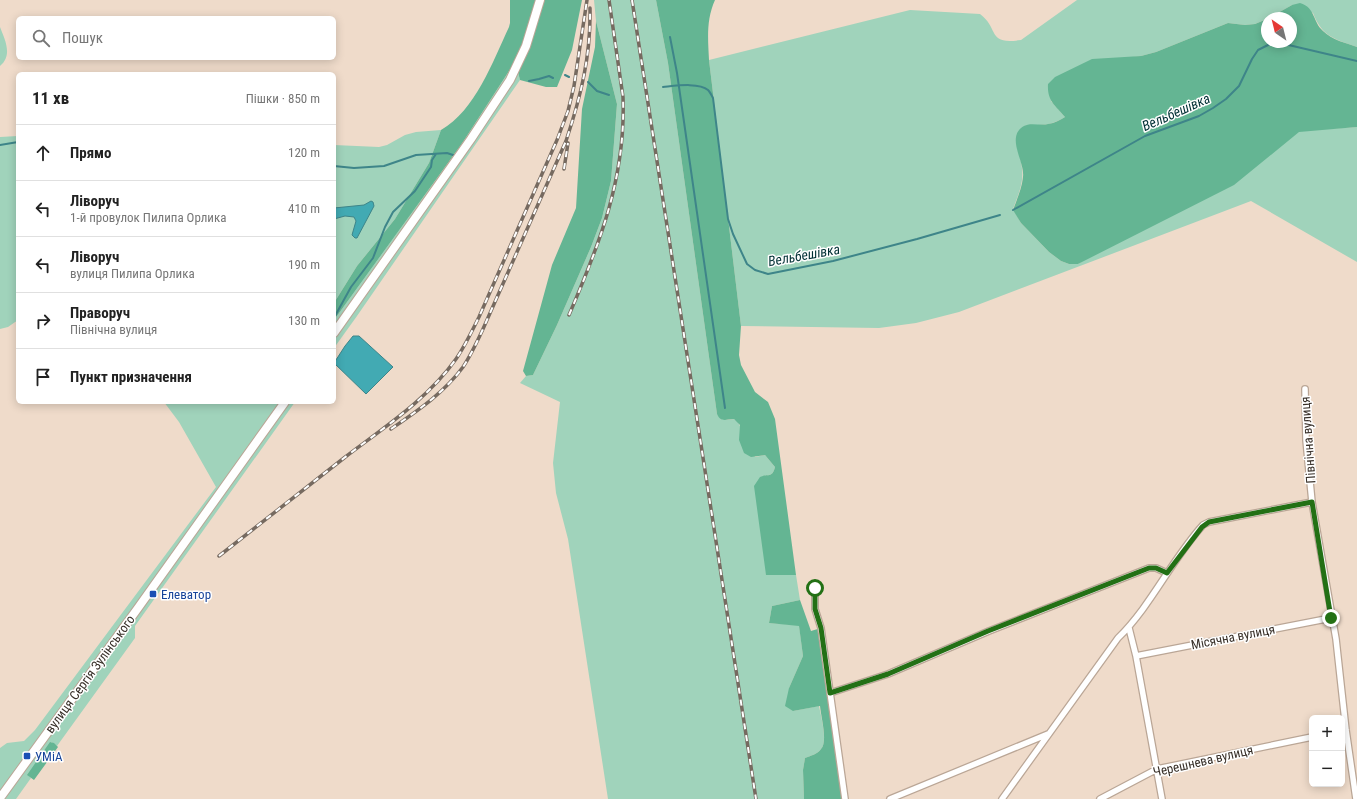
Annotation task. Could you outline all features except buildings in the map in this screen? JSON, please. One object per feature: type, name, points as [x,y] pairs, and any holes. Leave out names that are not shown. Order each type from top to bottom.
[{"type":"street","points":[[336,330],[471,139],[510,80],[526,46],[540,0]]},
{"type":"street","name":"Північна вулиця","points":[[1305,389],[1306,440],[1312,502],[1331,618],[1336,639],[1343,715]]},
{"type":"street","name":"вулиця Сергія Зулінського","points":[[0,798],[284,404]]},
{"type":"street","points":[[1002,799],[1118,638],[1129,628],[1167,573],[1206,523],[1312,502]]},
{"type":"street","points":[[830,693],[888,674],[988,631],[1149,568],[1156,568],[1167,573]]},
{"type":"street","points":[[815,588],[815,609],[821,628],[845,799]]},
{"type":"street","name":"Місячна вулиця","points":[[1136,656],[1331,618]]},
{"type":"street","points":[[1129,628],[1136,656],[1162,799]]},
{"type":"street","points":[[890,799],[1049,733]]},
{"type":"street","name":"Північна вулиця","points":[[1345,736],[1356,799]]},
{"type":"street","name":"Черешнева вулиця","points":[[1100,799],[1157,769],[1309,738]]},
{"type":"green space","points":[[510,0],[582,0],[572,50],[557,87],[546,87],[520,80],[517,68],[513,65],[461,145],[336,317],[336,300],[357,266],[395,219],[429,163],[441,130],[453,122],[464,111],[482,84],[510,23]]},
{"type":"green space","points":[[594,0],[656,0],[668,63],[717,414],[727,420],[734,419],[738,422],[755,457],[765,455],[775,467],[771,474],[763,476],[767,575],[796,575],[800,600],[772,606],[769,623],[799,625],[803,656],[789,688],[793,711],[819,706],[821,716],[824,735],[823,746],[814,755],[805,758],[803,770],[804,799],[608,799],[568,539],[556,493],[553,463],[560,402],[520,383],[526,376],[533,375],[557,325],[602,218],[611,181],[617,104],[596,21]]},
{"type":"green space","points":[[656,0],[715,0],[709,22],[709,60],[741,326],[739,355],[741,365],[755,392],[768,402],[775,419],[796,575],[766,575],[754,486],[760,477],[773,473],[775,467],[765,455],[751,457],[744,453],[739,440],[740,425],[734,419],[722,420],[717,414],[668,63]]},
{"type":"green space","points":[[1077,0],[1357,0],[1357,47],[1330,36],[1321,27],[1313,13],[1292,5],[1280,12],[1261,12],[1261,22],[1255,24],[1245,25],[1228,23],[1156,52],[1126,58],[1051,101],[1065,117],[1042,125],[1026,125],[1017,147],[1022,165],[1022,179],[1013,209],[1021,223],[1049,252],[1061,261],[1069,264],[1078,264],[1288,129],[1357,127],[1357,262],[1251,201],[959,312],[916,323],[879,328],[741,326],[709,60],[910,10],[980,14],[990,25],[998,38],[1010,41],[1021,40]]},
{"type":"green space","points":[[1300,3],[1305,5],[1309,8],[1323,31],[1339,41],[1357,47],[1357,127],[1299,132],[1234,185],[1078,264],[1069,264],[1061,261],[1049,252],[1021,223],[1013,210],[1023,177],[1023,171],[1017,150],[1016,136],[1026,125],[1051,124],[1065,117],[1052,102],[1049,95],[1048,84],[1055,77],[1092,59],[1141,56],[1156,52],[1228,23],[1245,25],[1261,22],[1261,48],[1297,48],[1297,12],[1280,12],[1292,5]]},
{"type":"green space","points":[[596,21],[617,104],[611,181],[602,218],[557,325],[533,375],[526,376],[523,371],[552,265],[576,208],[582,109],[595,47]]},
{"type":"green space","points":[[0,27],[6,42],[7,52],[4,62],[0,66]]},
{"type":"green space","points":[[513,65],[517,68],[520,80],[336,345],[336,317],[461,145]]},
{"type":"green space","points":[[441,130],[429,163],[395,219],[357,266],[336,300],[336,145],[379,147],[387,145],[405,135],[416,132]]},
{"type":"green space","points":[[16,136],[16,321],[8,327],[0,329],[0,137]]},
{"type":"green space","points":[[166,404],[294,404],[135,626],[135,638],[57,746],[51,742],[28,775],[31,778],[16,799],[0,799],[0,748],[7,743],[24,741],[35,730],[216,487],[179,422]]},
{"type":"green space","points":[[800,600],[811,631],[821,628],[845,799],[804,799],[803,770],[805,758],[820,751],[824,741],[824,729],[820,706],[793,711],[785,706],[789,688],[803,656],[799,626],[769,623],[772,606]]},
{"type":"green space","points":[[50,742],[54,743],[58,747],[34,780],[27,775]]},
{"type":"water","points":[[371,201],[373,202],[374,206],[357,238],[355,238],[352,235],[356,221],[354,217],[345,216],[336,218],[336,208],[364,205]]},
{"type":"water","points":[[353,336],[359,336],[393,367],[366,394],[336,365],[336,360]]},
{"type":"waterway","points":[[670,37],[677,73],[725,408]]},
{"type":"waterway","name":"Вельбешівка","points":[[1013,210],[1145,136],[1199,116],[1213,108],[1226,99],[1239,86],[1258,50],[1268,45],[1280,43],[1357,61]]},
{"type":"waterway","name":"Вельбешівка","points":[[565,75],[569,77]]},
{"type":"waterway","name":"Вельбешівка","points":[[529,81],[549,76],[553,78]]},
{"type":"waterway","name":"Вельбешівка","points":[[588,82],[597,91],[609,95]]},
{"type":"waterway","name":"Вельбешівка","points":[[663,87],[686,85],[699,86],[708,90],[713,97],[728,219],[733,234],[747,264],[755,270],[768,274],[833,261],[1000,215]]},
{"type":"waterway","name":"Вельбешівка","points":[[0,145],[16,142]]},
{"type":"waterway","name":"Вельбешівка","points":[[336,166],[354,168],[384,166],[416,155],[447,153],[456,156]]},
{"type":"waterway","name":"Вельбешівка","points":[[336,314],[351,287],[373,258],[385,227],[393,212],[415,191],[431,167],[432,160],[436,154]]},
{"type":"railway","points":[[219,556],[404,413],[432,388],[456,359],[479,317],[557,140],[568,111],[574,86],[587,0]]},
{"type":"railway","points":[[569,315],[591,262],[609,209],[620,155],[623,126],[623,97],[609,0]]},
{"type":"railway","points":[[632,0],[756,799]]},
{"type":"railway","points":[[391,429],[430,401],[456,376],[463,367],[478,339],[566,141],[576,108],[587,59],[590,8]]},
{"type":"railway","points":[[564,169],[568,143]]},
{"type":"place","name":"Елеватор","points":[[153,594]]},
{"type":"place","name":"УМіА","points":[[27,756]]},
{"type":"route","points":[[815,588],[815,609],[821,628],[830,693],[888,674],[988,631],[1149,568],[1156,568],[1167,573],[1206,523],[1312,502],[1331,618]]}]
